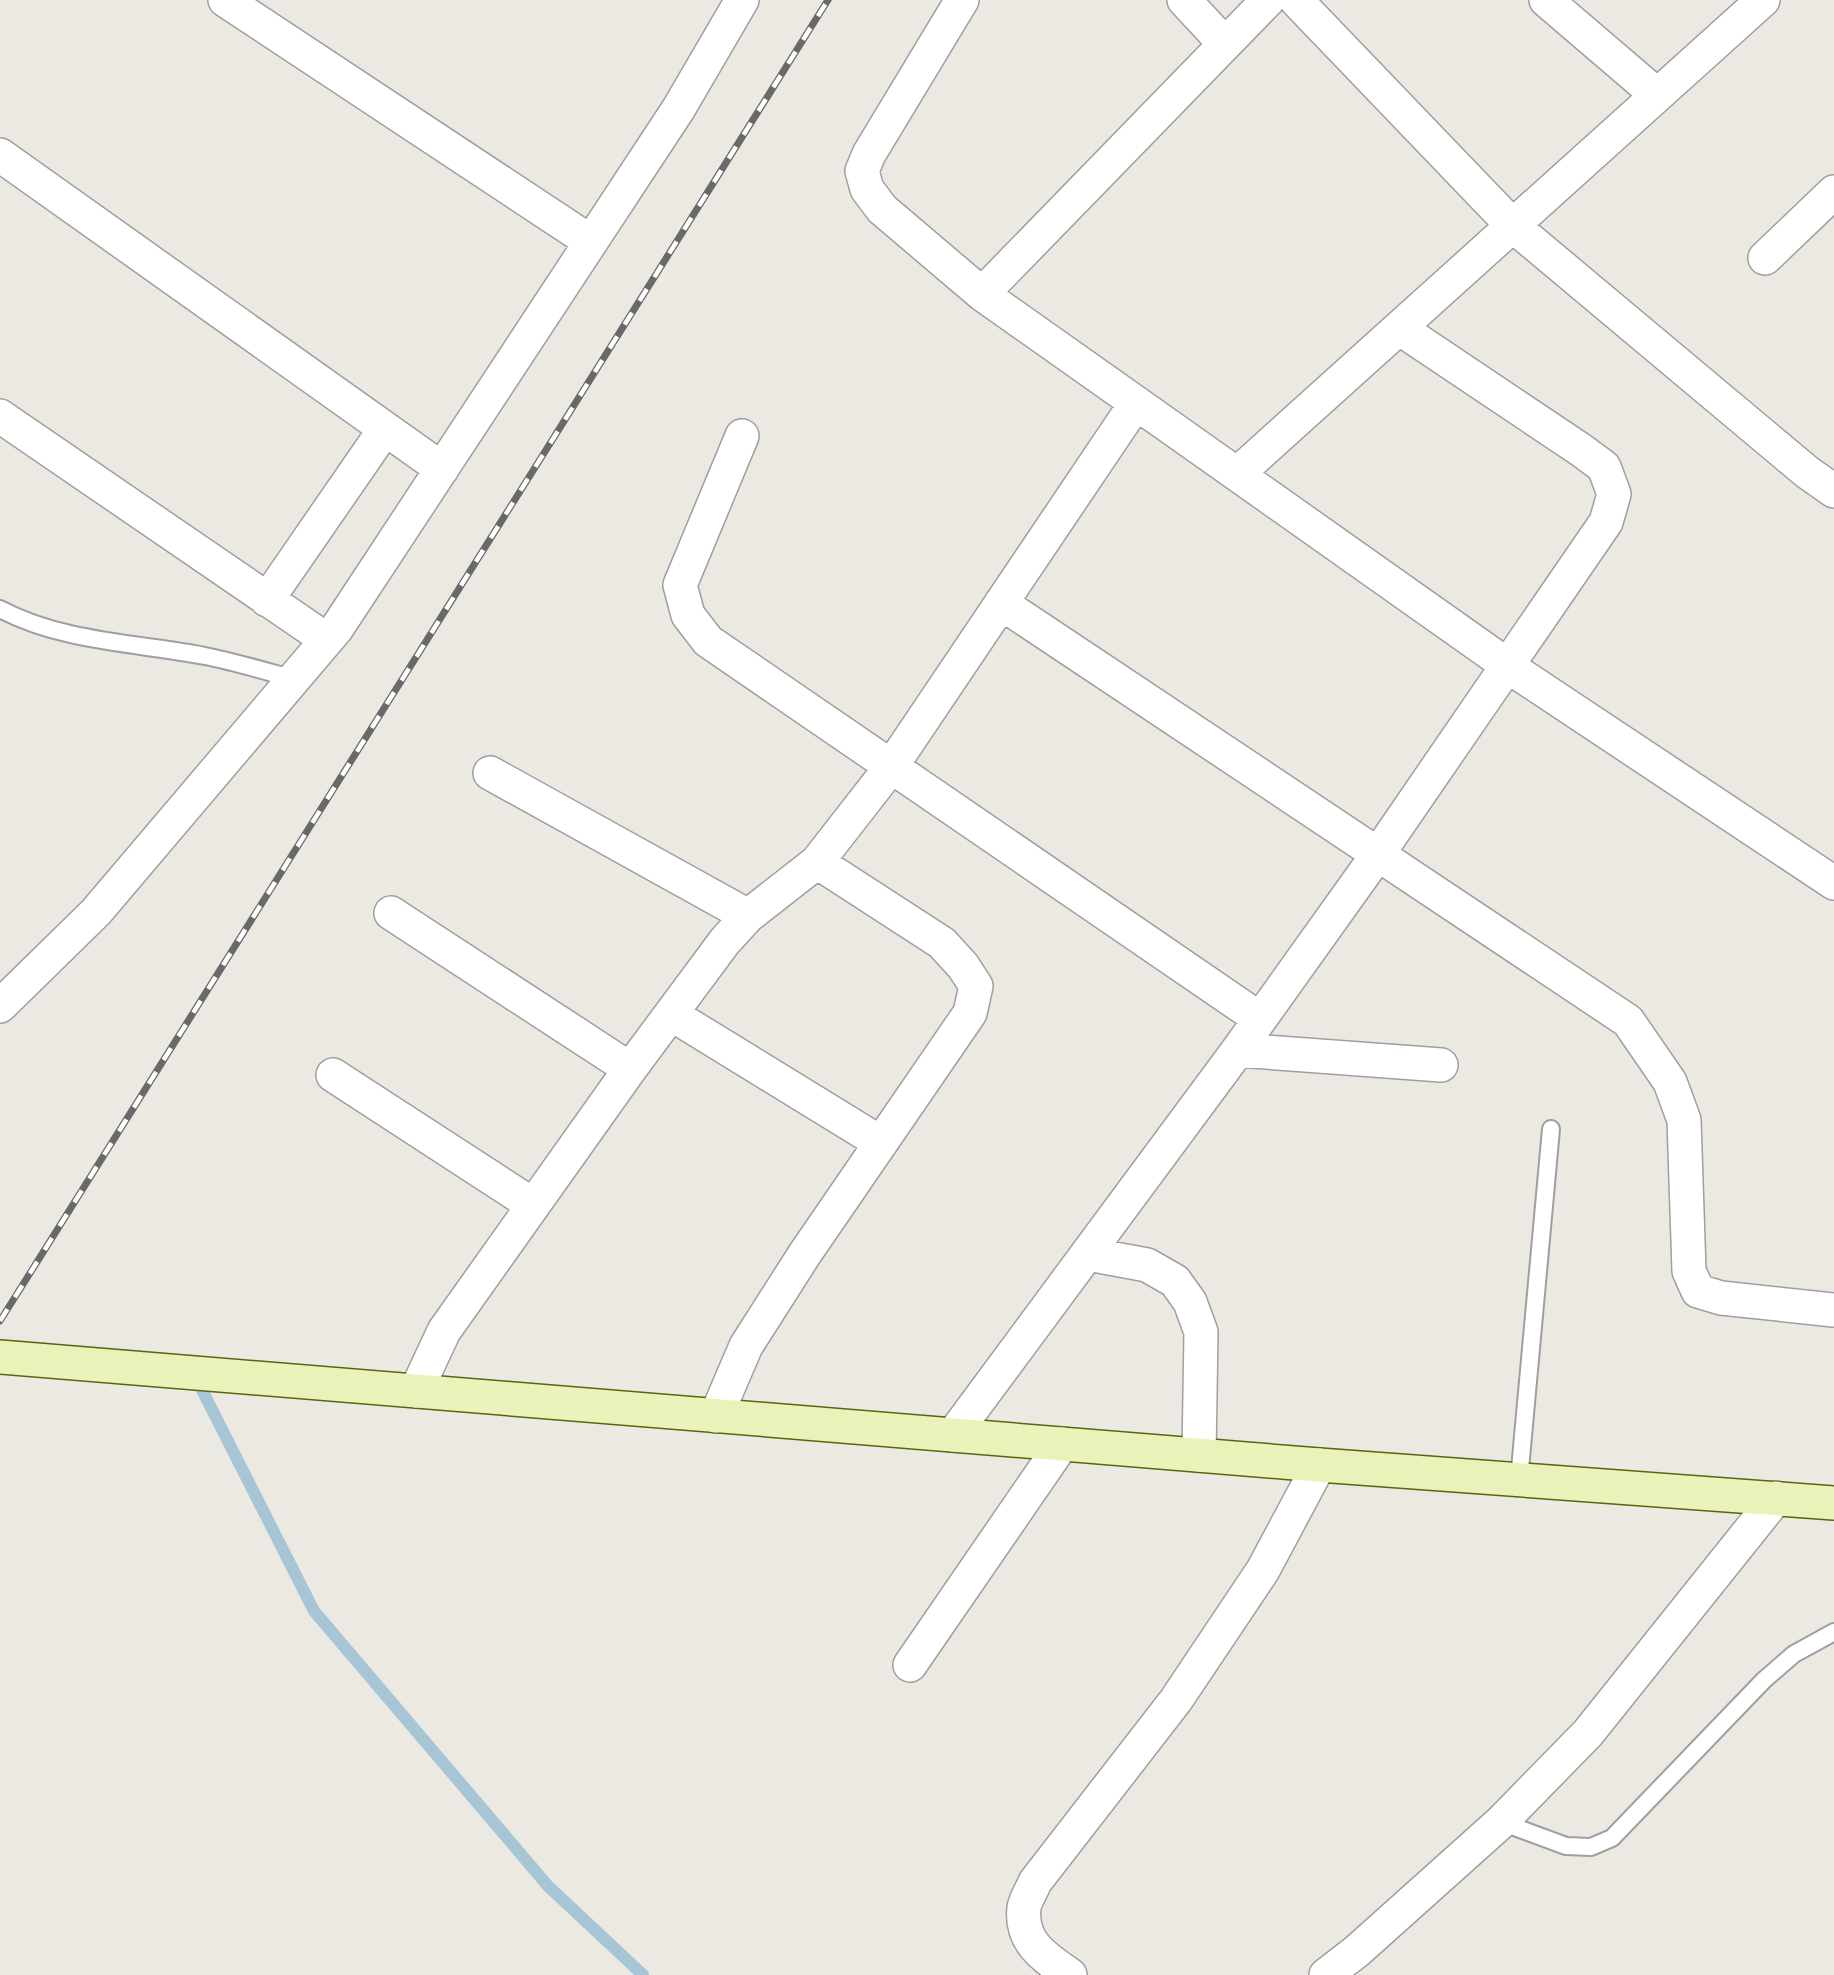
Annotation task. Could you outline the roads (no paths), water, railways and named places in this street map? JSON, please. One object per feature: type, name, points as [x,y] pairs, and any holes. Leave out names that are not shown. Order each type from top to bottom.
[{"type":"main road","points":[[0,1357],[1319,1466],[1834,1503]]},
{"type":"street","points":[[225,0],[591,242]]},
{"type":"street","points":[[0,1006],[96,912],[337,628],[679,108],[742,0]]},
{"type":"street","points":[[962,0],[869,154],[862,171],[867,189],[882,209],[982,294],[1507,664],[1834,883]]},
{"type":"street","points":[[1184,0],[1225,44]]},
{"type":"street","points":[[982,294],[1268,0]]},
{"type":"street","points":[[1296,0],[1512,225],[1807,472],[1834,491]]},
{"type":"street","points":[[1546,0],[1657,95]]},
{"type":"street","points":[[1237,474],[1657,95],[1756,2]]},
{"type":"street","points":[[0,155],[442,469]]},
{"type":"street","points":[[1765,258],[1832,199]]},
{"type":"street","points":[[953,1435],[1238,1050],[1378,854],[1606,522],[1614,494],[1604,467],[1399,328]]},
{"type":"street","points":[[416,1391],[444,1331],[630,1069],[725,941],[748,916],[818,862],[891,768],[1136,403]]},
{"type":"street","points":[[0,416],[327,640]]},
{"type":"street","points":[[267,600],[385,429]]},
{"type":"street","points":[[742,436],[680,585],[688,615],[708,641],[1260,1019]]},
{"type":"street","points":[[1001,603],[1628,1021],[1671,1082],[1684,1120],[1689,1271],[1698,1291],[1721,1298],[1834,1310]]},
{"type":"street","points":[[490,773],[748,916]]},
{"type":"street","points":[[716,1416],[746,1346],[804,1255],[970,1013],[975,986],[963,966],[942,943],[818,862]]},
{"type":"street","points":[[391,913],[630,1069]]},
{"type":"street","points":[[670,1014],[881,1143]]},
{"type":"street","points":[[1238,1050],[1441,1065]]},
{"type":"street","points":[[333,1075],[533,1205]]},
{"type":"street","points":[[1088,1254],[1147,1265],[1175,1281],[1190,1302],[1201,1332],[1199,1455]]},
{"type":"street","points":[[910,1665],[1062,1444]]},
{"type":"street","points":[[1070,1975],[1038,1952],[1026,1932],[1024,1907],[1035,1882],[1176,1700],[1263,1570],[1319,1466]]},
{"type":"street","points":[[1326,1975],[1357,1951],[1501,1822],[1588,1733],[1776,1498]]},
{"type":"lane","points":[[0,609],[16,617],[71,634],[206,656],[294,679]]},
{"type":"lane","points":[[1519,1480],[1551,1129]]},
{"type":"lane","points":[[1501,1822],[1566,1846],[1592,1847],[1612,1838],[1764,1680],[1794,1654],[1834,1632]]},
{"type":"waterway","points":[[195,1376],[314,1611],[548,1886],[643,1975]]},
{"type":"railway","points":[[0,1321],[828,0]]}]
